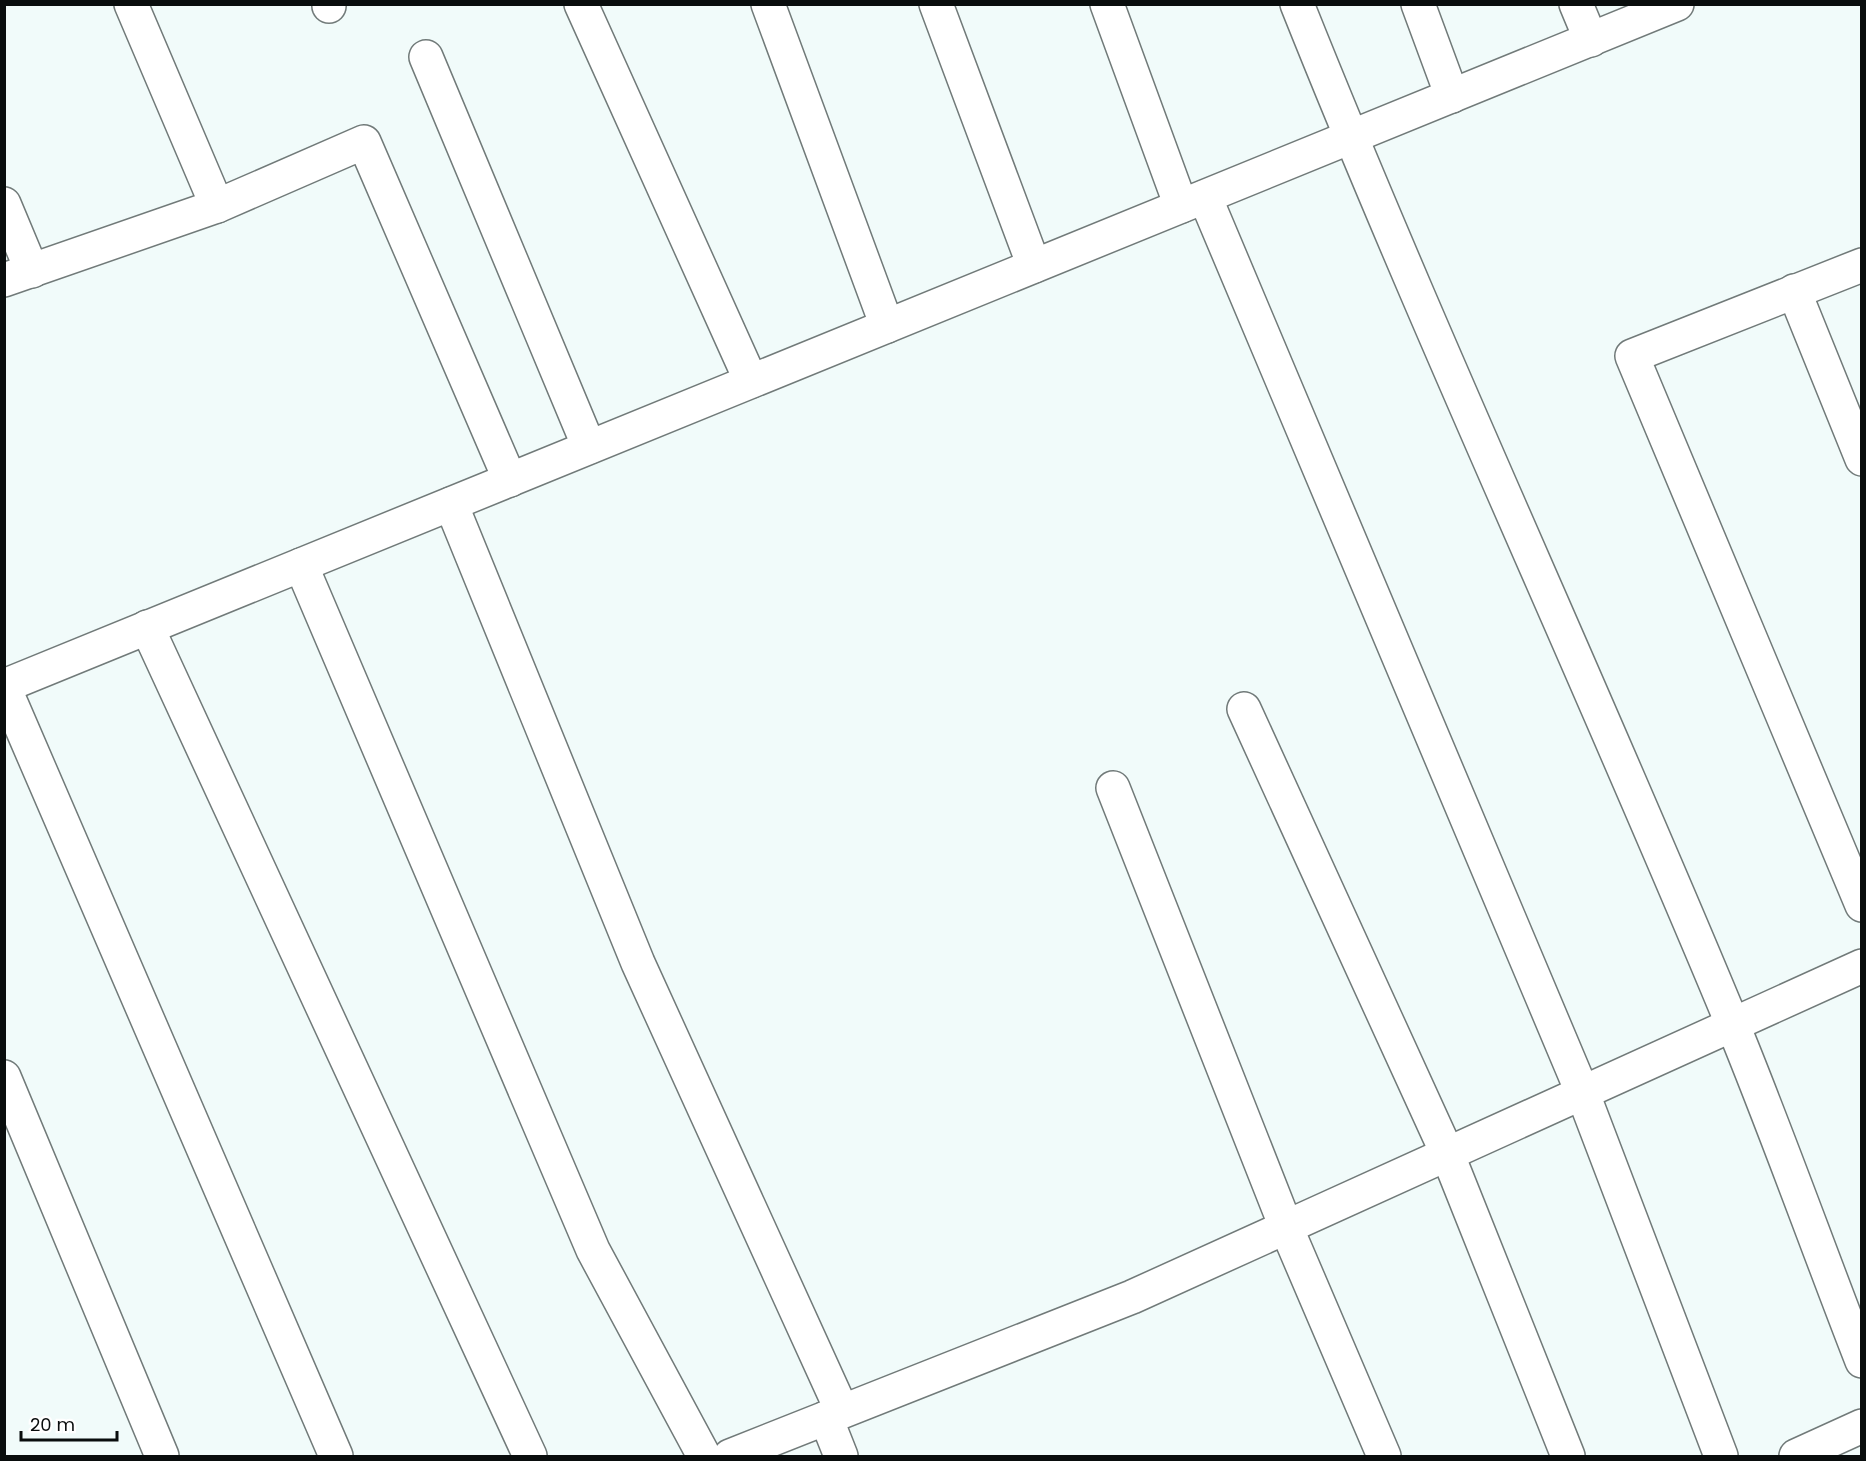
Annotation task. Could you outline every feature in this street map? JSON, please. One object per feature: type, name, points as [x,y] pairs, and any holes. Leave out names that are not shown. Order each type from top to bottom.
[{"type":"street","points":[[131,4],[217,206]]},
{"type":"street","points":[[582,4],[751,381]]},
{"type":"street","points":[[768,4],[887,326]]},
{"type":"street","points":[[936,4],[1034,266]]},
{"type":"street","points":[[1107,4],[1583,1094],[1721,1456]]},
{"type":"street","points":[[1297,4],[1350,138],[1603,719],[1733,1026],[1862,1361]]},
{"type":"street","points":[[1418,4],[1452,96]]},
{"type":"street","points":[[1576,4],[1591,40]]},
{"type":"street","points":[[336,1456],[4,686],[1677,4]]},
{"type":"street","points":[[426,57],[589,447]]},
{"type":"street","points":[[4,204],[18,275],[217,206],[364,142],[510,480]]},
{"type":"street","points":[[1862,265],[1632,356],[1862,905]]},
{"type":"street","points":[[1794,291],[1862,459]]},
{"type":"street","points":[[451,504],[638,963],[834,1414],[841,1456]]},
{"type":"street","points":[[301,565],[592,1250],[704,1456]]},
{"type":"street","points":[[147,627],[530,1456]]},
{"type":"street","points":[[1244,709],[1447,1154],[1568,1456]]},
{"type":"street","points":[[1113,788],[1286,1227],[1384,1456]]},
{"type":"street","points":[[730,1456],[1132,1296],[1862,966]]},
{"type":"street","points":[[4,1077],[162,1456]]},
{"type":"street","points":[[1796,1456],[1862,1426]]}]
